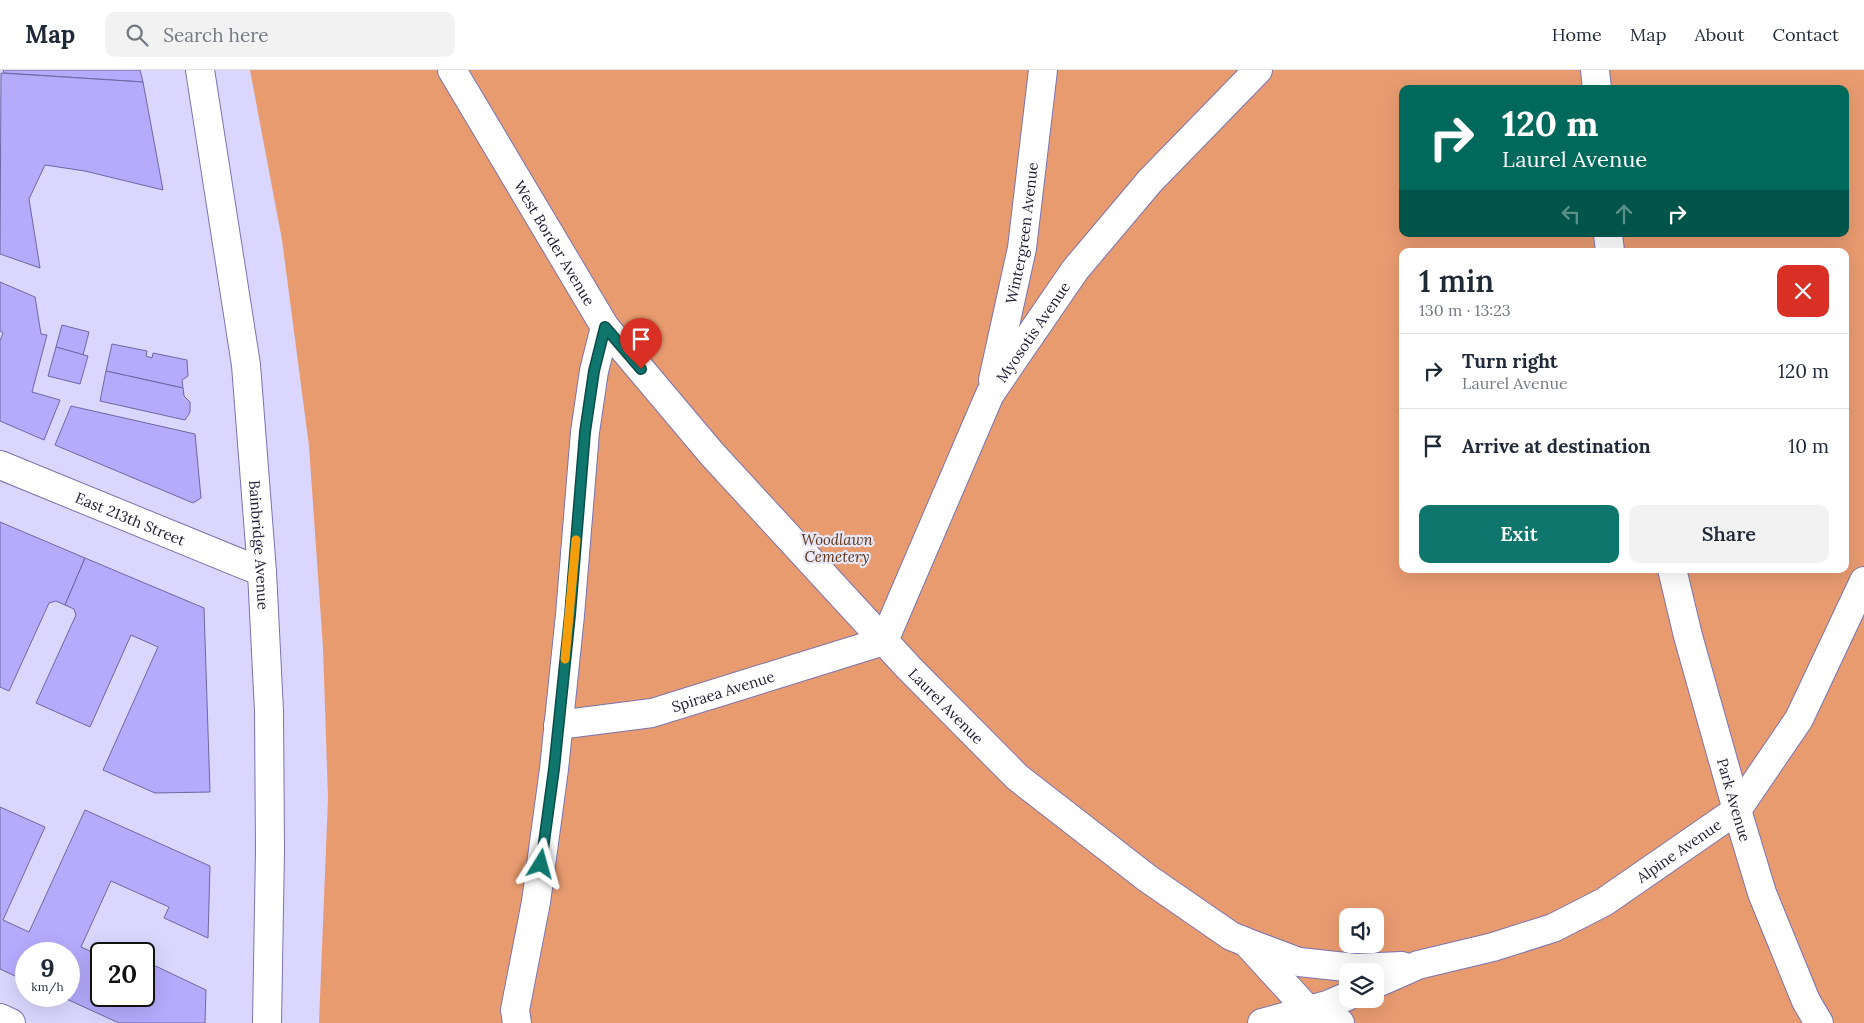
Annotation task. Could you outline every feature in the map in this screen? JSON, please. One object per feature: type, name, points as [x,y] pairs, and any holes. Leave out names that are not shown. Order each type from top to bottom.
[{"type":"main road","name":"Bainbridge Avenue","points":[[200,70],[246,365],[262,572],[269,751],[270,850],[267,1023]]},
{"type":"main road","name":"West Border Avenue","points":[[452,70],[605,327]]},
{"type":"main road","name":"Wintergreen Avenue","points":[[990,394],[1022,248],[1042,70]]},
{"type":"main road","name":"Myosotis Avenue","points":[[884,640],[990,394],[1075,270],[1150,181],[1258,70]]},
{"type":"main road","points":[[1595,70],[1597,85]]},
{"type":"main road","name":"Laurel Avenue","points":[[605,327],[712,454],[884,640],[1016,777],[1147,878],[1231,936],[1246,942],[1312,1017],[1340,1023]]},
{"type":"main road","points":[[517,1023],[516,1010],[536,902],[558,726],[570,615],[585,432],[594,371],[605,327]]},
{"type":"main road","name":"East 213th Street","points":[[0,465],[262,572]]},
{"type":"main road","name":"Park Avenue","points":[[1673,573],[1688,636],[1762,893],[1806,1001],[1819,1023]]},
{"type":"main road","name":"Alpine Avenue","points":[[1384,980],[1418,965],[1493,948],[1554,928],[1604,902],[1737,810],[1799,719],[1864,581]]},
{"type":"main road","name":"Spiraea Avenue","points":[[558,726],[652,713],[884,640]]},
{"type":"main road","points":[[1246,942],[1299,962],[1355,968],[1418,965]]},
{"type":"main road","points":[[1262,1023],[1312,1017],[1327,1005],[1339,1000]]},
{"type":"main road","points":[[0,1018],[11,1023]]},
{"type":"green space","name":"Woodlawn Cemetery","points":[[250,70],[1864,70],[1864,1023],[319,1023],[328,798],[323,648],[309,446],[282,240]]},
{"type":"building","points":[[3,70],[140,70],[143,82],[4,73]]},
{"type":"building","points":[[1,73],[143,82],[163,190],[85,171],[45,165],[29,199],[40,268],[0,254]]},
{"type":"building","points":[[0,282],[35,297],[41,334],[47,335],[32,392],[60,400],[44,440],[0,421],[0,341],[3,333],[0,331]]},
{"type":"building","points":[[62,325],[89,332],[83,355],[56,347]]},
{"type":"building","points":[[112,344],[147,351],[146,356],[152,358],[153,353],[187,360],[188,376],[182,380],[183,388],[106,371]]},
{"type":"building","points":[[56,347],[88,356],[80,384],[48,376]]},
{"type":"building","points":[[106,371],[183,388],[184,396],[190,402],[190,412],[185,420],[100,401]]},
{"type":"building","points":[[71,406],[195,434],[201,498],[193,503],[55,445]]},
{"type":"building","points":[[0,522],[85,558],[65,605],[56,601],[49,603],[9,691],[0,687]]},
{"type":"building","points":[[85,558],[204,608],[210,792],[155,793],[103,770],[158,647],[131,635],[90,727],[36,703],[76,615],[74,609],[65,605]]},
{"type":"building","points":[[0,807],[45,827],[3,920],[29,932],[85,810],[210,866],[208,938],[164,918],[169,907],[111,881],[81,947],[90,951],[90,1007],[155,1007],[155,966],[206,990],[205,1023],[119,1023],[80,1005],[80,942],[15,942],[15,976],[0,969]]},
{"type":"slow traffic","points":[[565,659],[576,540]]},
{"type":"route","points":[[541,864],[554,769],[570,615],[585,432],[594,371],[605,327],[641,369]]}]
